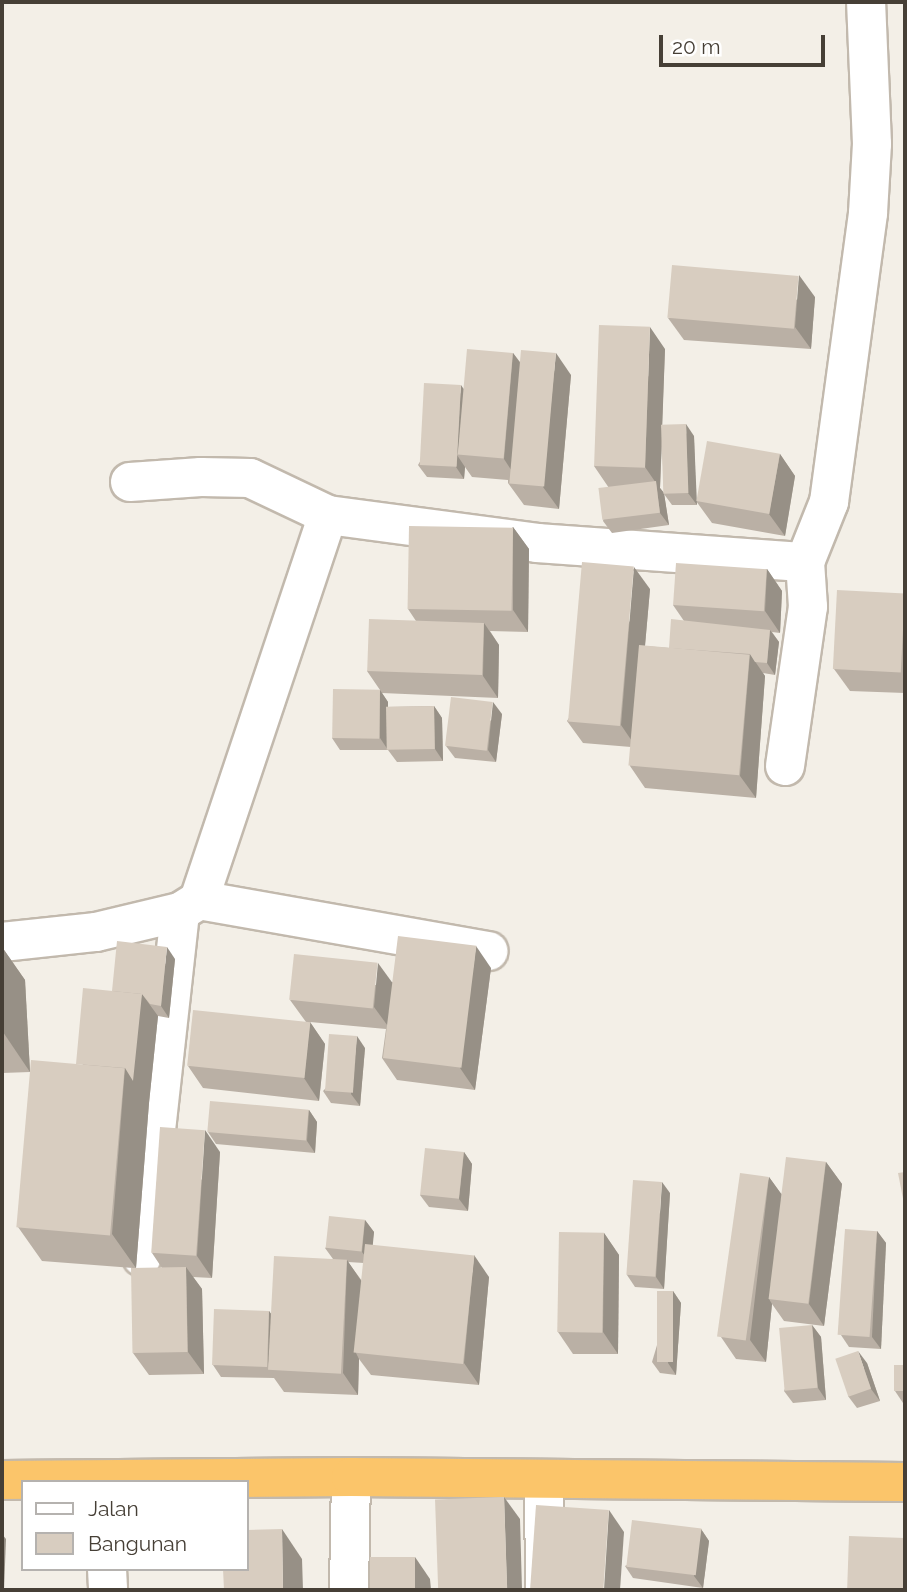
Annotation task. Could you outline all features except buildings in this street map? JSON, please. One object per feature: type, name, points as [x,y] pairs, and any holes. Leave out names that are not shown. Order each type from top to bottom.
[{"type":"highway","points":[[2,1480],[351,1477],[905,1482]]},
{"type":"street","points":[[785,766],[807,607],[805,562],[829,502],[868,214],[872,144],[866,2]]},
{"type":"street","points":[[130,482],[201,477],[250,478],[328,515],[537,543],[805,562]]},
{"type":"street","points":[[142,1257],[190,906],[328,515]]},
{"type":"street","points":[[2,942],[96,932],[190,906],[489,951]]},
{"type":"street","points":[[348,1590],[351,1477]]},
{"type":"street","points":[[544,1479],[545,1590]]},
{"type":"street","points":[[107,1571],[108,1590]]}]
